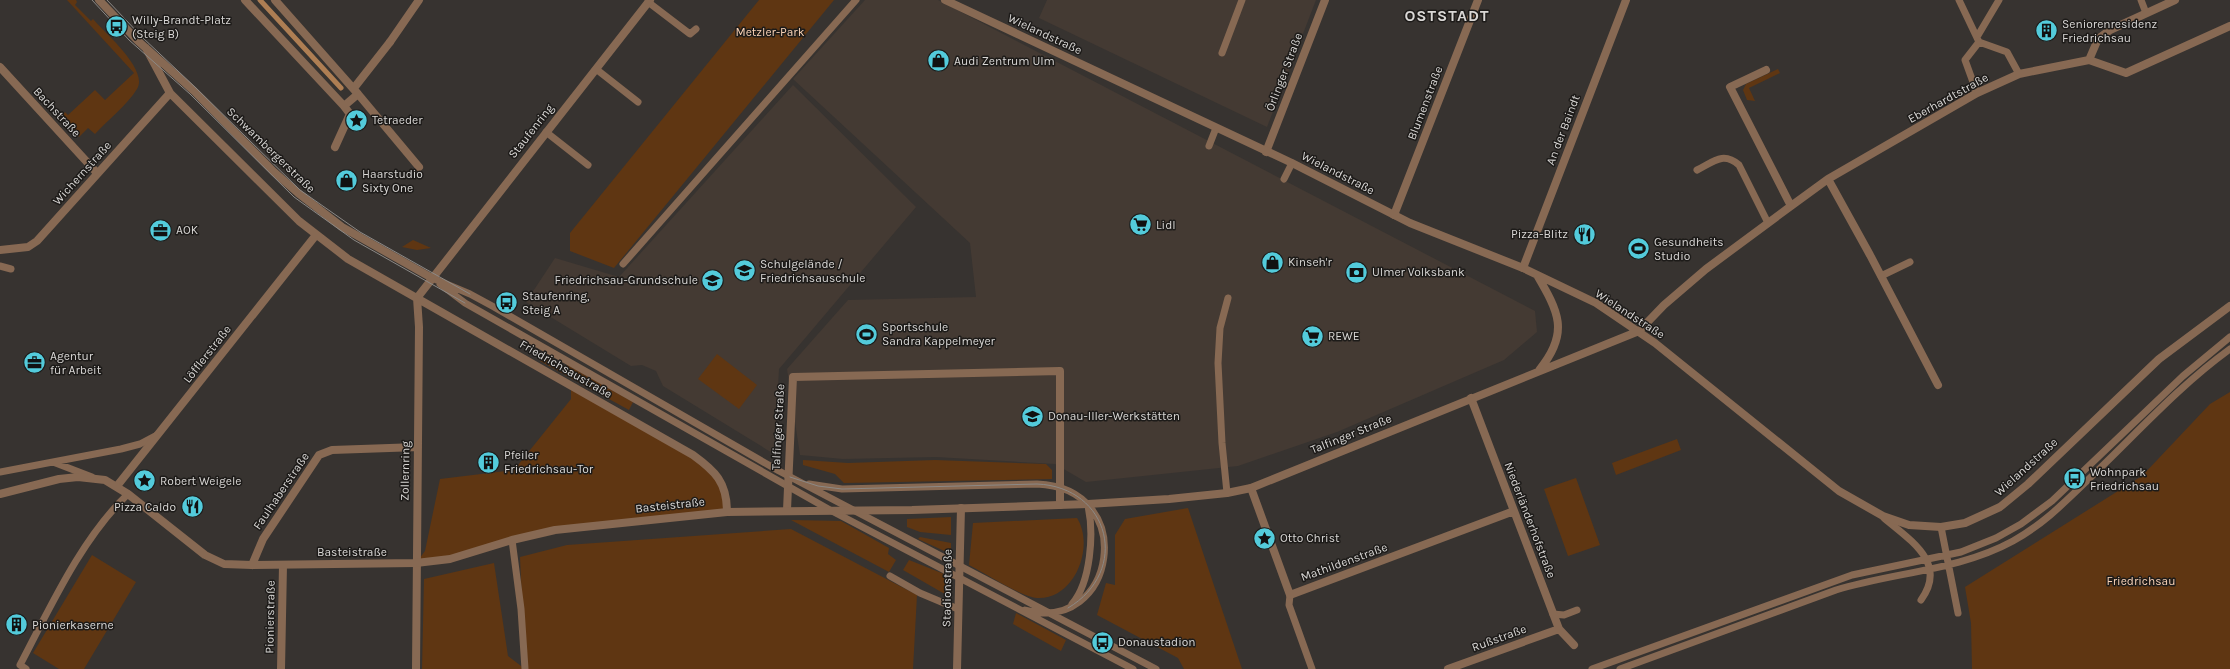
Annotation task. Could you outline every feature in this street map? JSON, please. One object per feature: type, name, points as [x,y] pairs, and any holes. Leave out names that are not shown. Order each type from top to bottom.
[{"type":"street","name":"Schwambergerstraße","points":[[99,0],[146,48],[181,79],[274,172],[307,202],[357,236],[432,278]]},
{"type":"street","points":[[245,0],[350,114],[335,147]]},
{"type":"street","points":[[275,0],[356,91],[419,167]]},
{"type":"street","points":[[344,106],[419,0]]},
{"type":"street","name":"Wielandstraße","points":[[945,0],[1292,163],[1394,216],[1445,239],[1523,268],[1596,304],[1639,331],[1826,482],[1854,501],[1883,516],[1909,525],[1941,527],[1965,523],[1983,516],[2014,496],[2159,358],[2230,306]]},
{"type":"street","name":"Örlinger Straße","points":[[1266,152],[1325,0]]},
{"type":"street","name":"Blumenstraße","points":[[1394,216],[1478,0]]},
{"type":"street","name":"An der Baindt","points":[[1523,268],[1626,0]]},
{"type":"street","points":[[2175,0],[2110,30],[2098,39],[2089,60],[2126,73],[2230,26]]},
{"type":"street","name":"Staufenring","points":[[432,278],[649,1]]},
{"type":"street","name":"Schwambergerstraße","points":[[146,48],[170,93],[316,235]]},
{"type":"street","name":"Eberhardtstraße","points":[[1639,331],[1664,305],[1688,284],[1828,179],[1977,93],[2019,74],[2089,60]]},
{"type":"street","name":"Bachstraße","points":[[0,67],[97,173]]},
{"type":"street","points":[[1766,70],[1730,87],[1791,206]]},
{"type":"street","name":"Wichernstraße","points":[[0,250],[28,247],[37,242],[170,93]]},
{"type":"street","points":[[1828,179],[1882,276],[1938,385]]},
{"type":"street","name":"Friedrichsaustraße","points":[[316,235],[348,259],[692,455],[712,470],[719,478],[727,496],[727,512]]},
{"type":"street","name":"Löfflerstraße","points":[[117,486],[316,235]]},
{"type":"street","points":[[1536,274],[1551,299],[1558,320],[1556,343],[1552,353],[1539,370]]},
{"type":"street","points":[[417,298],[432,278]]},
{"type":"street","name":"Zollernring","points":[[416,669],[418,448],[417,298]]},
{"type":"street","name":"Talfinger Straße","points":[[1060,505],[1060,371],[793,377],[787,510],[961,508],[1060,505],[1088,504],[1227,493],[1251,488],[1539,370],[1639,331]]},
{"type":"street","name":"Niederländerhofstraße","points":[[1471,398],[1559,629],[1574,645]]},
{"type":"street","name":"Faulhaberstraße","points":[[252,565],[263,539],[319,455],[332,450],[418,448]]},
{"type":"street","name":"Basteistraße","points":[[0,494],[59,479],[94,478],[105,480],[128,494],[205,555],[224,564],[252,565],[416,563],[450,559],[512,540],[584,526],[727,512]]},
{"type":"street","name":"Mathildenstraße","points":[[1251,488],[1290,595],[1514,512]]},
{"type":"street","name":"Stadionstraße","points":[[957,669],[961,508]]},
{"type":"street","points":[[727,512],[787,510]]},
{"type":"street","name":"Pionierstraße","points":[[281,669],[283,565]]},
{"type":"street","name":"Rußstraße","points":[[1448,669],[1559,629]]},
{"type":"lane","points":[[623,264],[856,0]]},
{"type":"lane","points":[[1222,53],[1242,0]]},
{"type":"lane","points":[[1959,0],[1978,40],[2007,52],[2019,74]]},
{"type":"lane","points":[[1977,93],[1965,60],[1978,40],[1999,0]]},
{"type":"lane","points":[[2140,0],[2146,13]]},
{"type":"lane","points":[[649,1],[690,34],[696,29]]},
{"type":"lane","points":[[596,69],[638,102]]},
{"type":"lane","points":[[1209,146],[1216,128]]},
{"type":"lane","points":[[546,132],[588,165]]},
{"type":"lane","points":[[1697,170],[1724,157],[1731,158],[1739,164],[1768,223]]},
{"type":"lane","points":[[1284,179],[1292,163]]},
{"type":"lane","points":[[1882,276],[1910,262]]},
{"type":"lane","points":[[0,266],[11,269]]},
{"type":"lane","points":[[432,278],[470,294],[789,476],[1156,669]]},
{"type":"lane","points":[[432,278],[466,303],[830,510],[1134,669]]},
{"type":"lane","points":[[1227,493],[1222,443],[1218,363],[1220,328],[1228,298]]},
{"type":"lane","points":[[1592,669],[1833,581],[1869,570],[1948,556],[1996,538],[2043,508],[2183,376],[2230,337]]},
{"type":"lane","points":[[1620,669],[1836,590],[1870,580],[1950,565],[2000,547],[2026,533],[2049,517],[2190,383],[2230,349]]},
{"type":"lane","points":[[0,472],[130,447],[160,432]]},
{"type":"lane","points":[[53,462],[94,478]]},
{"type":"lane","points":[[789,476],[810,484],[842,489],[1037,484],[1060,487],[1073,492],[1088,504],[1099,520],[1103,532],[1104,562],[1100,574],[1090,591],[1080,601],[1068,608],[1049,613],[1032,611],[1004,602]]},
{"type":"lane","points":[[26,669],[20,665],[57,594],[113,508],[128,494]]},
{"type":"lane","points":[[1068,608],[1079,594],[1084,581],[1092,534],[1088,504]]},
{"type":"lane","points":[[1883,516],[1914,542],[1932,568]]},
{"type":"lane","points":[[1941,527],[1950,565],[1958,613]]},
{"type":"lane","points":[[512,540],[525,669]]},
{"type":"lane","points":[[1921,600],[1926,593],[1931,578],[1932,568],[1938,558],[1944,540]]},
{"type":"lane","points":[[890,576],[920,593],[958,609]]},
{"type":"lane","points":[[1290,595],[1289,605],[1312,669]]},
{"type":"lane","points":[[1553,614],[1564,615],[1577,610]]},
{"type":"shaded area","points":[[865,0],[938,0],[1535,311],[1537,332],[1504,360],[1337,432],[1238,466],[1086,482],[1055,464],[936,457],[843,459],[800,455],[787,369],[848,300],[976,297],[970,243],[793,79]]},
{"type":"shaded area","points":[[1047,0],[1316,0],[1267,127],[1039,18]]},
{"type":"shaded area","name":"Schulgelände / Friedrichsauschule","points":[[793,85],[916,207],[779,369],[774,454],[663,386],[656,371],[642,365],[631,366],[526,302],[555,258],[619,277]]},
{"type":"green space","points":[[67,0],[76,0],[77,2],[75,5],[91,21],[93,19],[124,52],[132,62],[137,72],[139,81],[137,89],[133,95],[95,134],[88,128],[79,137],[61,117],[65,112],[68,115],[95,90],[105,100],[134,73]]},
{"type":"green space","name":"Metzler-Park","points":[[759,0],[834,0],[614,268],[570,251],[570,233]]},
{"type":"green space","points":[[1778,69],[1780,73],[1749,88],[1755,101],[1747,100],[1743,90],[1746,84]]},
{"type":"green space","points":[[413,240],[431,248],[417,250],[402,247]]},
{"type":"green space","points":[[717,354],[757,385],[739,409],[698,379]]},
{"type":"green space","points":[[543,357],[565,369],[567,365],[633,402],[629,410],[540,361]]},
{"type":"green space","points":[[571,385],[693,455],[719,478],[727,512],[591,525],[416,563],[425,551],[440,479],[514,470],[571,399]]},
{"type":"green space","name":"Friedrichsau","points":[[2230,392],[2230,669],[1972,669],[1971,623],[1965,587],[2142,476],[2210,404]]},
{"type":"green space","points":[[1677,439],[1681,450],[1616,475],[1612,463]]},
{"type":"green space","points":[[803,460],[848,463],[935,460],[1046,464],[1052,470],[1052,479],[844,483],[835,474],[803,465]]},
{"type":"green space","points":[[1576,478],[1600,545],[1568,556],[1544,489]]},
{"type":"green space","points":[[1188,508],[1242,669],[1184,669],[1178,658],[1097,615],[1106,583],[1115,585],[1115,535],[1125,519]]},
{"type":"green space","points":[[951,517],[951,535],[920,532],[907,527],[907,519]]},
{"type":"green space","points":[[1077,518],[1082,530],[1084,543],[1078,569],[1071,581],[1062,590],[1050,596],[1037,598],[1022,594],[969,565],[973,523]]},
{"type":"green space","points":[[791,520],[841,521],[889,548],[888,554],[896,560],[889,572]]},
{"type":"green space","points":[[791,529],[917,595],[913,669],[525,669],[520,557],[567,545]]},
{"type":"green space","points":[[920,537],[951,543],[951,554],[918,539]]},
{"type":"green space","points":[[92,555],[136,582],[84,669],[59,669],[33,653]]},
{"type":"green space","points":[[909,560],[949,576],[950,597],[903,570]]},
{"type":"green space","points":[[494,563],[508,656],[525,669],[422,669],[424,579]]},
{"type":"green space","points":[[1016,613],[1066,640],[1061,651],[1013,624]]},
{"type":"waterway","points":[[260,0],[341,88]]},
{"type":"tram line","points":[[92,0],[129,40],[190,94],[294,197],[354,240],[465,303]]},
{"type":"tram line","points":[[107,0],[142,37],[300,190],[360,232],[470,294]]},
{"type":"tram line","points":[[790,477],[818,486],[842,489],[1037,484],[1062,489],[1082,499],[1096,515],[1104,533],[1105,553],[1100,573],[1088,592],[1068,608]]},
{"type":"place","name":"Willy-Brandt-Platz (Steig B)","points":[[117,27]]},
{"type":"place","name":"Seniorenresidenz Friedrichsau","points":[[2046,31]]},
{"type":"place","name":"Audi Zentrum Ulm","points":[[939,61]]},
{"type":"place","name":"Tetraeder","points":[[357,120]]},
{"type":"place","name":"Haarstudio Sixty One","points":[[346,181]]},
{"type":"place","name":"Lidl","points":[[1141,225]]},
{"type":"place","name":"AOK","points":[[160,230]]},
{"type":"place","name":"Pizza-Blitz","points":[[1584,234]]},
{"type":"place","name":"Gesundheits Studio","points":[[1639,249]]},
{"type":"place","name":"Kinseh'r","points":[[1272,262]]},
{"type":"place","name":"Schulgelände / Friedrichsauschule","points":[[744,271]]},
{"type":"place","name":"Ulmer Volksbank","points":[[1356,272]]},
{"type":"place","name":"Friedrichsau-Grundschule","points":[[713,280]]},
{"type":"place","name":"Staufenring, Steig A","points":[[507,303]]},
{"type":"place","name":"Sportschule Sandra Kappelmeyer","points":[[866,334]]},
{"type":"place","name":"REWE","points":[[1312,336]]},
{"type":"place","name":"Agentur für Arbeit","points":[[35,363]]},
{"type":"place","name":"Donau-Iller-Werkstätten","points":[[1032,416]]},
{"type":"place","name":"Pfeiler Friedrichsau-Tor","points":[[488,462]]},
{"type":"place","name":"Wohnpark Friedrichsau","points":[[2075,479]]},
{"type":"place","name":"Robert Weigele","points":[[144,481]]},
{"type":"place","name":"Pizza Caldo","points":[[192,507]]},
{"type":"place","name":"Otto Christ","points":[[1265,538]]},
{"type":"place","name":"Pionierkaserne","points":[[16,625]]},
{"type":"place","name":"Donaustadion","points":[[1103,642]]},
{"type":"district","name":"OSTSTADT","points":[[1447,15]]}]
